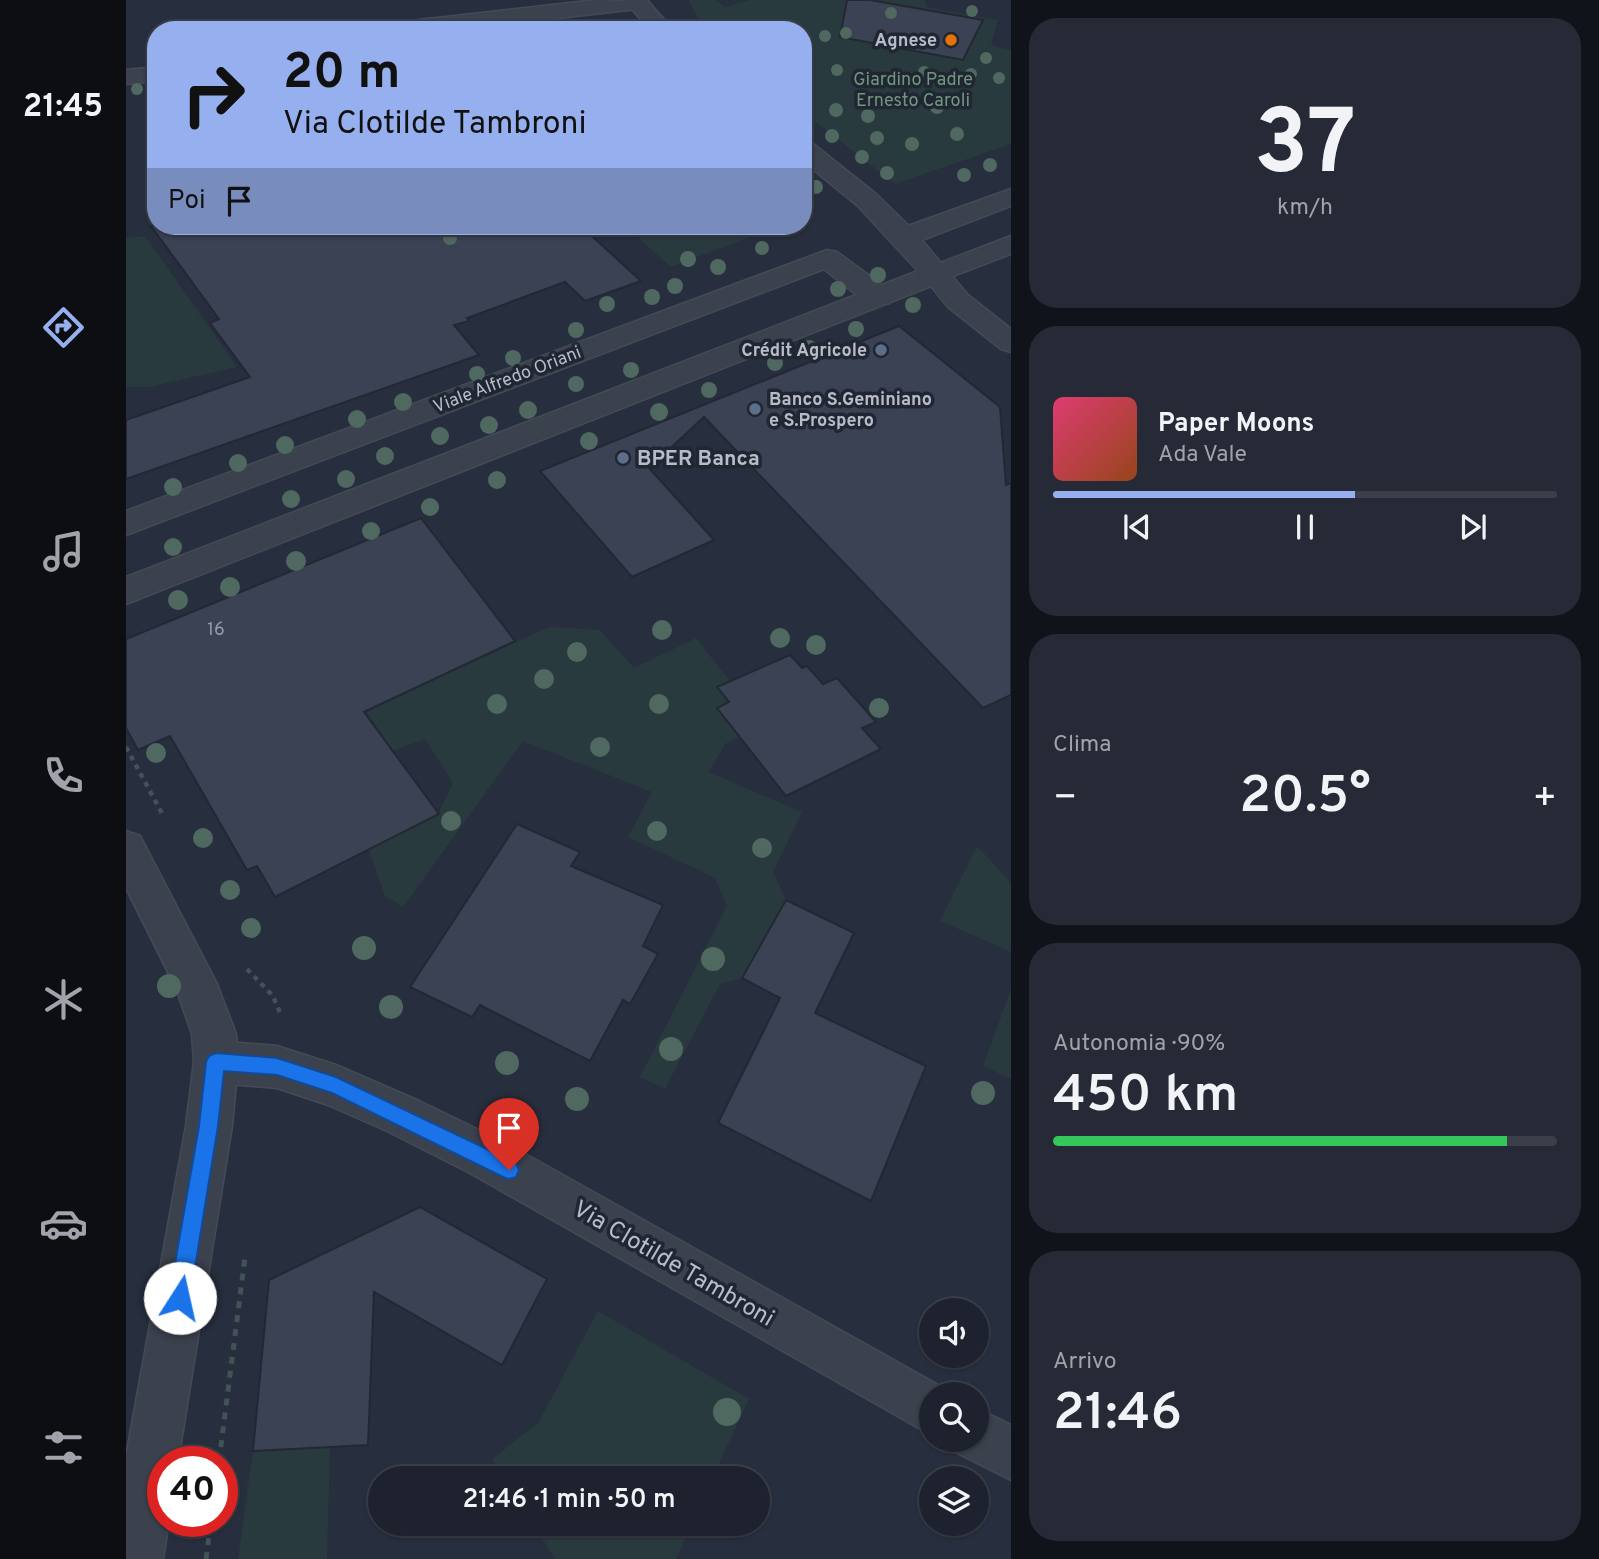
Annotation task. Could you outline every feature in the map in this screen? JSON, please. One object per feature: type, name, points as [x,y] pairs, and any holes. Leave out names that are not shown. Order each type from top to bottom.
[{"type":"street","points":[[468,21],[636,1],[654,21]]},
{"type":"street","points":[[126,58],[147,56]]},
{"type":"street","points":[[126,77],[147,75]]},
{"type":"street","points":[[812,155],[867,200],[904,237],[958,301],[1011,343]]},
{"type":"street","points":[[904,237],[1011,197]]},
{"type":"street","points":[[126,591],[1011,244]]},
{"type":"street","name":"Viale Alfredo Oriani","points":[[126,524],[827,258],[880,297]]},
{"type":"street","points":[[126,848],[196,984],[214,1034],[216,1062],[209,1126],[135,1559]]},
{"type":"street","name":"Via Clotilde Tambroni","points":[[216,1062],[277,1067],[336,1086],[403,1116],[486,1157],[919,1402]]},
{"type":"street","points":[[989,1441],[1011,1454]]},
{"type":"path","points":[[221,1446],[246,1246]]},
{"type":"path","points":[[206,1559],[209,1537]]},
{"type":"green space","name":"Giardino Padre Ernesto Caroli","points":[[689,0],[716,0],[725,7],[749,0],[925,0],[926,7],[998,20],[991,45],[1011,50],[1011,144],[895,184],[812,119],[812,21],[699,21]]},
{"type":"green space","points":[[635,235],[755,235],[671,267]]},
{"type":"green space","points":[[145,236],[237,367],[149,387],[126,387],[126,238]]},
{"type":"green space","points":[[549,627],[600,630],[634,668],[696,638],[730,681],[717,687],[729,702],[717,708],[740,737],[725,744],[709,772],[802,812],[773,872],[786,900],[742,978],[720,984],[665,1089],[640,1077],[727,906],[715,878],[628,837],[652,792],[523,741],[403,907],[385,896],[369,850],[438,814],[453,783],[425,739],[393,751],[366,711]]},
{"type":"green space","points":[[977,846],[1011,883],[1011,952],[940,921]]},
{"type":"green space","points":[[1011,989],[1011,1079],[983,1066]]},
{"type":"green space","points":[[598,1311],[749,1399],[718,1466],[496,1466],[492,1459],[538,1423]]},
{"type":"green space","points":[[330,1447],[327,1559],[238,1559],[253,1451]]},
{"type":"green space","points":[[541,1536],[687,1536],[676,1559],[555,1559]]},
{"type":"building","points":[[847,0],[870,0],[983,20],[963,60],[840,37]]},
{"type":"building","points":[[158,235],[591,235],[641,281],[585,301],[565,282],[467,318],[469,321],[454,325],[479,355],[126,479],[126,420],[250,377],[210,323],[219,319]]},
{"type":"building","points":[[899,326],[1000,407],[1006,485],[1011,483],[1011,695],[983,708],[704,417],[649,468],[714,540],[632,577],[540,471]]},
{"type":"building","points":[[421,518],[515,641],[364,712],[439,814],[275,897],[257,866],[247,870],[170,736],[138,750],[126,728],[126,639]]},
{"type":"building","points":[[790,655],[802,668],[807,666],[823,684],[837,678],[876,722],[862,728],[881,749],[786,796],[717,708],[729,702],[717,687]]},
{"type":"building","points":[[517,824],[580,852],[571,866],[663,905],[643,946],[658,954],[630,1004],[623,1000],[590,1061],[480,1005],[472,1017],[410,987]]},
{"type":"building","points":[[786,900],[854,933],[815,1013],[926,1066],[871,1201],[718,1123],[780,998],[742,978]]},
{"type":"building","points":[[420,1207],[547,1279],[502,1365],[374,1292],[368,1445],[253,1451],[269,1280]]},
{"type":"place","name":"Agnese","points":[[951,40]]},
{"type":"place","name":"Crédit Agricole","points":[[881,350]]},
{"type":"place","name":"Banco S.Geminiano e S.Prospero","points":[[755,409]]},
{"type":"place","name":"BPER Banca","points":[[623,458]]},
{"type":"route","points":[[180,1298],[209,1126],[216,1062],[277,1067],[336,1086],[403,1116],[509,1170]]}]
